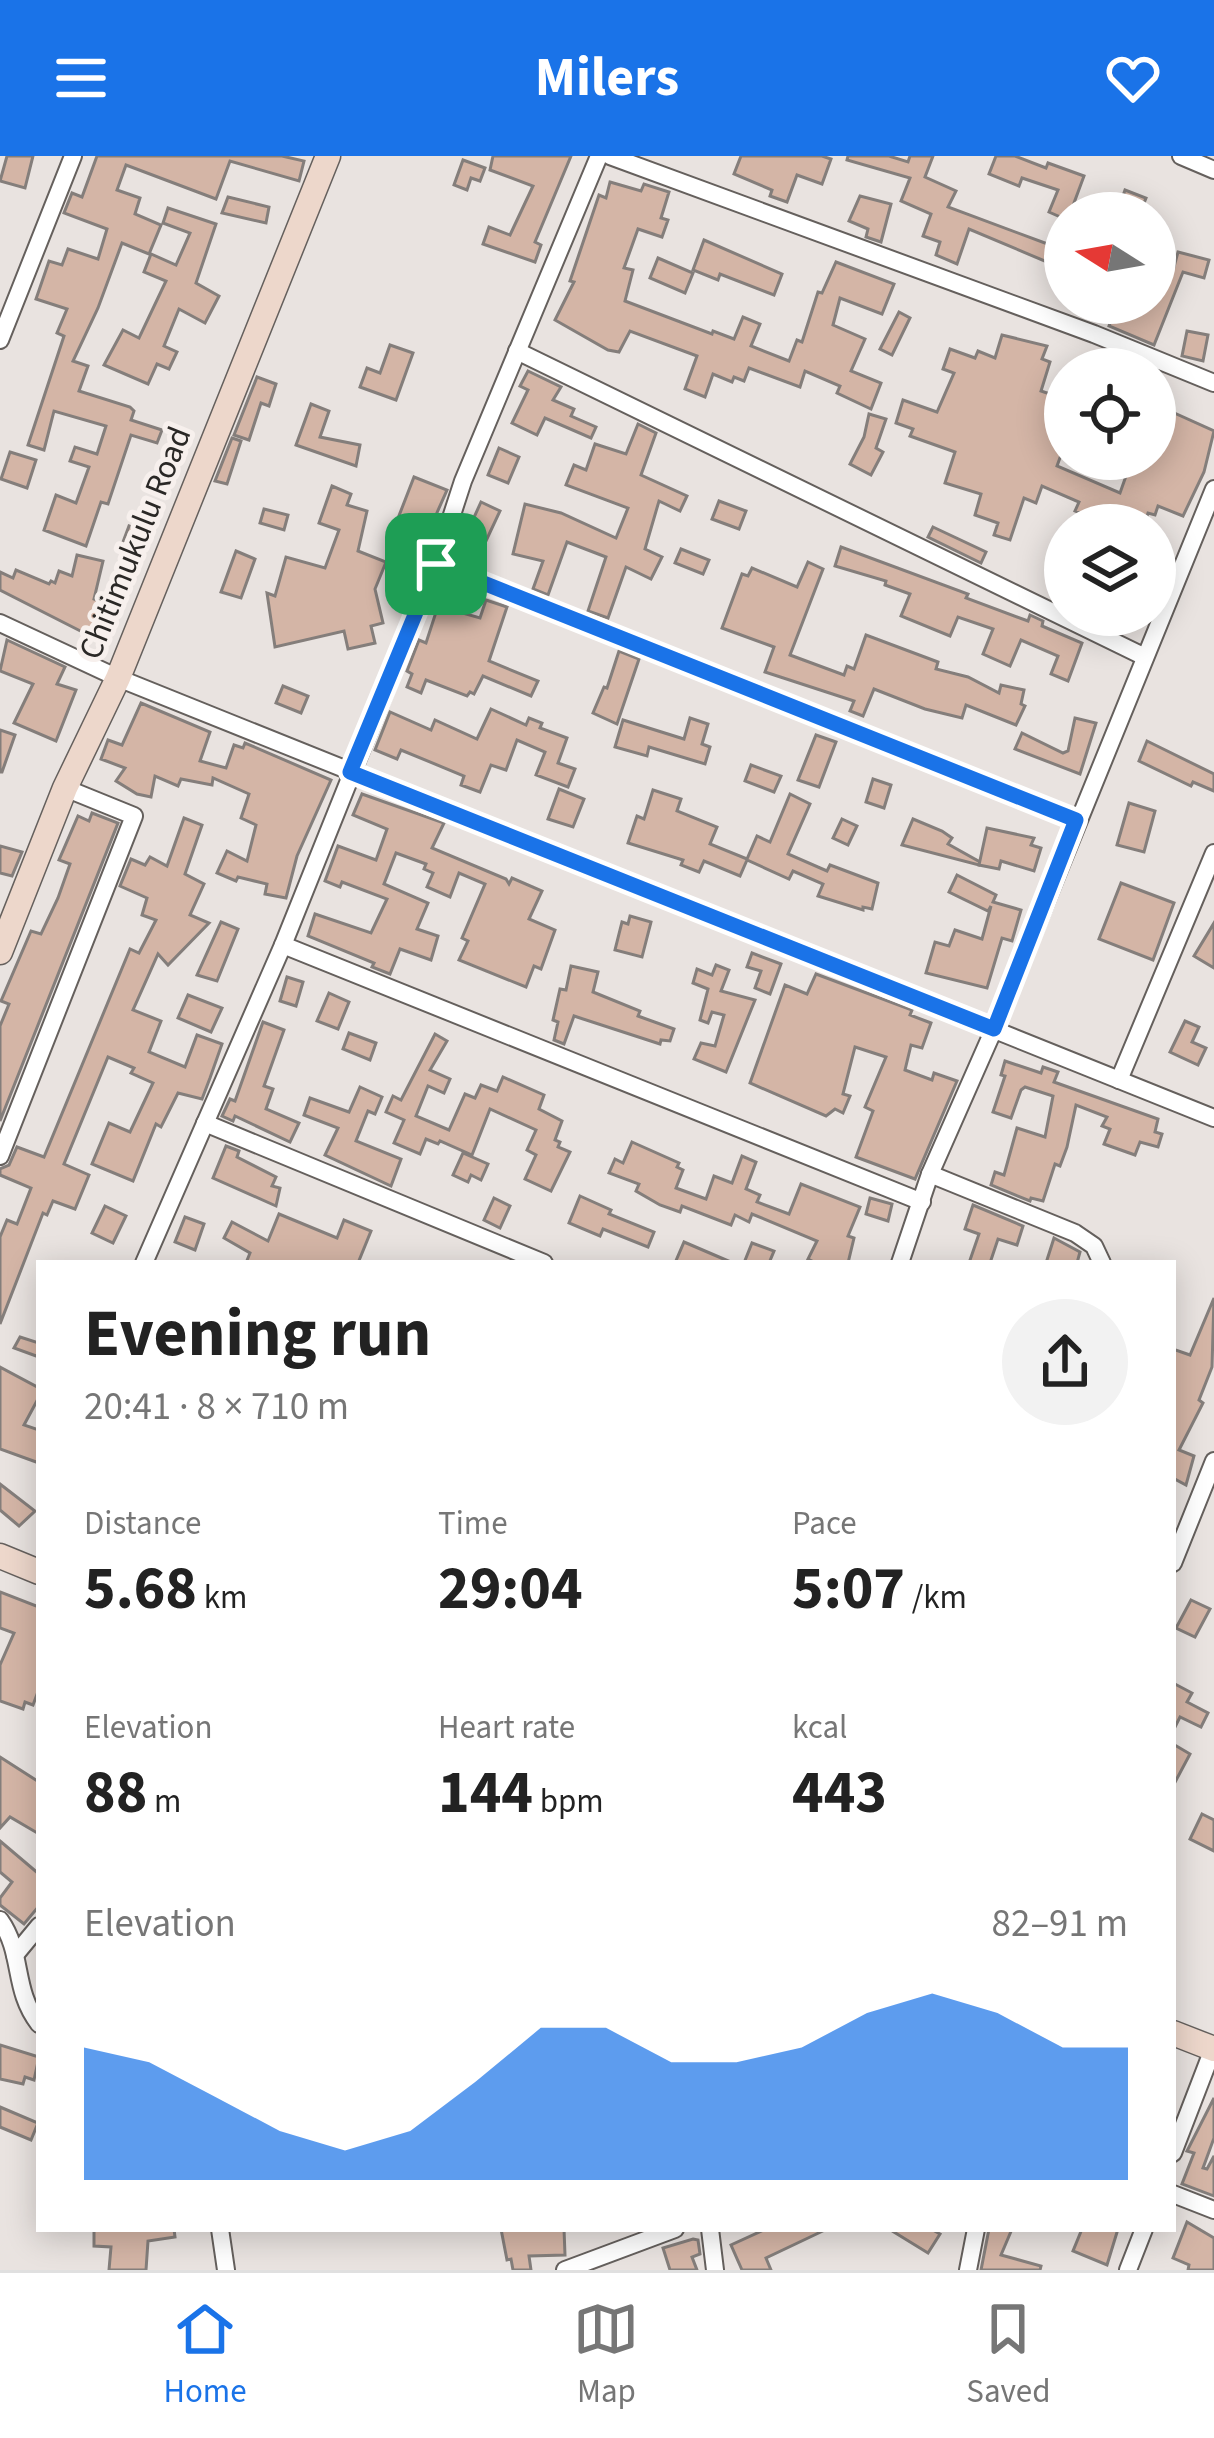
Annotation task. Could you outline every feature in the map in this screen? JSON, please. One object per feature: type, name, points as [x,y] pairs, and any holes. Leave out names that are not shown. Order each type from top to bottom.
[{"type":"street","points":[[0,340],[73,156]]},
{"type":"street","name":"Chitimukulu Road","points":[[0,952],[65,788],[118,678],[328,156]]},
{"type":"street","points":[[145,1260],[283,945],[436,564],[463,482],[599,156]]},
{"type":"street","points":[[610,156],[1094,334],[1214,383]]},
{"type":"street","points":[[1181,156],[1214,170]]},
{"type":"street","points":[[517,351],[1145,657]]},
{"type":"street","points":[[901,1260],[930,1174],[1214,489]]},
{"type":"street","points":[[436,564],[1076,820]]},
{"type":"street","points":[[0,623],[118,678],[1214,1118]]},
{"type":"street","points":[[0,1156],[134,816],[65,788]]},
{"type":"street","points":[[1119,1080],[1214,853]]},
{"type":"street","points":[[283,945],[922,1202]]},
{"type":"street","points":[[205,1123],[537,1260]]},
{"type":"street","points":[[930,1174],[1075,1233],[1094,1246],[1101,1260]]},
{"type":"street","points":[[1176,1556],[1214,1461]]},
{"type":"street","points":[[0,1556],[36,1568]]},
{"type":"street","points":[[0,1920],[11,1935],[20,1993],[36,2019]]},
{"type":"street","points":[[16,1955],[36,1930]]},
{"type":"street","points":[[1176,2034],[1214,2049],[1176,2145]]},
{"type":"street","points":[[1176,2195],[1214,2210]]},
{"type":"street","points":[[220,2232],[226,2270]]},
{"type":"street","points":[[566,2270],[667,2232]]},
{"type":"street","points":[[710,2232],[715,2270]]},
{"type":"street","points":[[968,2270],[975,2232]]},
{"type":"street","points":[[1128,2270],[1143,2232]]},
{"type":"building","points":[[7,156],[33,156],[25,188],[0,181]]},
{"type":"building","points":[[97,156],[282,156],[304,161],[299,181],[230,161],[216,199],[126,165],[117,190],[140,198],[135,214],[161,225],[149,254],[122,243],[73,361],[88,366],[79,391],[130,407],[134,411],[131,420],[162,430],[157,443],[131,435],[108,504],[101,502],[86,546],[44,530],[56,495],[76,503],[89,467],[70,461],[75,447],[97,454],[106,426],[54,411],[44,450],[28,445],[64,336],[57,333],[67,309],[36,299],[49,261],[62,265],[68,249],[98,259],[107,229],[64,213],[72,193],[82,197]]},
{"type":"building","points":[[493,156],[571,156],[535,242],[541,245],[535,262],[483,244],[489,227],[510,235],[533,186],[490,170]]},
{"type":"building","points":[[741,156],[831,159],[822,184],[797,175],[787,202],[770,196],[772,190],[734,174]]},
{"type":"building","points":[[848,156],[889,156],[908,162],[910,156],[933,156],[925,177],[956,191],[948,207],[1044,243],[1044,261],[969,229],[957,264],[936,255],[940,242],[923,236],[931,214],[901,201],[910,178],[847,160]]},
{"type":"building","points":[[996,156],[1015,156],[1084,176],[1078,192],[1057,192],[1022,178],[1019,186],[989,174]]},
{"type":"building","points":[[463,160],[485,168],[480,181],[471,178],[467,190],[454,185]]},
{"type":"building","points":[[610,182],[641,191],[644,184],[669,192],[661,218],[668,220],[662,237],[638,229],[624,268],[633,270],[625,301],[712,334],[734,339],[743,317],[760,324],[751,346],[789,361],[836,262],[894,284],[882,314],[840,298],[833,325],[865,339],[851,371],[881,383],[871,409],[837,393],[840,386],[805,371],[800,387],[749,368],[744,381],[734,377],[732,382],[713,374],[705,397],[685,389],[697,356],[630,331],[619,352],[608,350],[555,320],[574,282],[570,281],[599,195],[606,198]]},
{"type":"building","points":[[860,196],[891,204],[881,242],[866,237],[868,229],[849,221]]},
{"type":"building","points":[[228,197],[269,207],[266,223],[222,213]]},
{"type":"building","points":[[168,208],[216,224],[196,283],[219,296],[205,323],[179,309],[164,346],[177,352],[169,369],[157,364],[148,384],[104,365],[123,330],[139,338],[166,281],[144,272],[151,254],[176,265],[190,233],[163,223]]},
{"type":"building","points":[[704,240],[782,274],[774,295],[720,274],[718,280],[693,270]]},
{"type":"building","points":[[1178,252],[1209,260],[1204,278],[1183,272],[1176,290]]},
{"type":"building","points":[[658,258],[693,273],[685,293],[650,278]]},
{"type":"building","points":[[899,312],[910,318],[892,355],[880,349]]},
{"type":"building","points":[[1110,324],[1162,324],[1154,345]]},
{"type":"building","points":[[1187,331],[1208,335],[1203,361],[1182,356]]},
{"type":"building","points":[[1002,335],[1047,346],[1041,391],[1044,480],[1090,480],[1120,493],[1125,480],[1176,480],[1176,414],[1214,431],[1204,472],[1183,516],[1176,513],[1176,504],[1078,504],[1042,486],[1036,503],[1024,498],[1010,540],[994,535],[998,523],[975,515],[981,494],[945,483],[955,452],[910,436],[913,429],[896,423],[903,400],[937,412],[954,373],[943,369],[950,349],[975,358],[978,351],[995,358]]},
{"type":"building","points":[[390,345],[413,353],[396,400],[360,387],[367,368],[380,373]]},
{"type":"building","points":[[528,371],[561,387],[553,400],[574,409],[571,416],[596,427],[591,438],[545,418],[537,435],[512,423],[528,390],[520,386]]},
{"type":"building","points":[[257,377],[276,384],[269,406],[261,403],[249,440],[234,435]]},
{"type":"building","points":[[311,404],[329,411],[320,437],[360,445],[356,466],[296,445]]},
{"type":"building","points":[[869,414],[886,419],[876,448],[883,452],[871,475],[850,464]]},
{"type":"building","points":[[638,424],[656,433],[641,475],[687,496],[680,511],[659,501],[645,549],[662,557],[651,579],[626,567],[608,618],[588,611],[606,557],[567,542],[548,595],[533,589],[543,561],[513,554],[525,504],[561,513],[616,538],[628,508],[566,485],[574,465],[586,470],[595,444],[626,454]]},
{"type":"building","points":[[232,438],[241,441],[227,484],[215,481]]},
{"type":"building","points":[[499,448],[519,457],[508,483],[488,475]]},
{"type":"building","points":[[10,452],[36,460],[27,488],[1,479]]},
{"type":"building","points":[[414,477],[447,490],[417,558],[388,544]]},
{"type":"building","points":[[332,486],[351,494],[347,505],[367,511],[358,551],[386,562],[375,589],[383,623],[371,626],[375,643],[348,649],[344,631],[275,647],[267,593],[275,596],[286,557],[325,568],[339,530],[319,523]]},
{"type":"building","points":[[719,501],[746,511],[739,529],[712,519]]},
{"type":"building","points":[[481,502],[500,511],[485,543],[466,535]]},
{"type":"building","points":[[264,509],[288,515],[284,530],[260,523]]},
{"type":"building","points":[[129,526],[147,533],[142,548],[123,542]]},
{"type":"building","points":[[933,527],[986,552],[981,563],[928,537]]},
{"type":"building","points":[[841,547],[1028,621],[1030,615],[1043,621],[1044,636],[1066,636],[1082,643],[1068,681],[1051,674],[1058,656],[1021,640],[1010,666],[983,654],[993,629],[958,617],[950,636],[901,616],[910,594],[885,585],[886,581],[835,566]]},
{"type":"building","points":[[681,549],[709,560],[703,574],[675,563]]},
{"type":"building","points":[[236,551],[255,559],[241,598],[221,592]]},
{"type":"building","points":[[77,555],[103,561],[94,599],[118,608],[104,643],[0,590],[0,572],[13,578],[16,570],[49,584],[55,583],[59,571],[72,576]]},
{"type":"building","points":[[808,562],[823,569],[790,655],[844,675],[847,666],[854,669],[866,635],[938,662],[936,669],[968,677],[999,693],[1001,685],[1024,690],[1021,704],[1025,706],[1016,725],[966,705],[962,718],[874,689],[863,716],[850,711],[854,701],[765,672],[774,647],[722,628],[742,574],[748,576],[752,568],[797,587]]},
{"type":"building","points":[[486,600],[507,607],[489,661],[538,681],[531,696],[483,676],[474,694],[467,696],[426,680],[421,693],[407,687],[412,674],[407,671],[419,640],[426,643],[438,606],[480,618]]},
{"type":"building","points":[[7,640],[65,667],[57,684],[76,690],[56,741],[14,723],[33,684],[0,671]]},
{"type":"building","points":[[619,651],[639,659],[617,724],[593,713]]},
{"type":"building","points":[[283,686],[308,696],[301,713],[276,703]]},
{"type":"building","points":[[141,703],[210,732],[200,761],[226,768],[234,745],[243,748],[245,743],[331,780],[297,856],[286,898],[265,894],[267,884],[238,877],[236,881],[217,873],[227,851],[247,861],[256,825],[241,818],[249,794],[213,778],[212,785],[181,779],[178,786],[155,776],[151,797],[116,781],[125,768],[101,759],[108,740],[122,745]]},
{"type":"building","points":[[491,709],[526,725],[529,718],[542,723],[540,728],[567,738],[558,763],[575,769],[568,787],[536,775],[545,752],[517,740],[506,770],[491,765],[480,792],[461,785],[464,776],[401,750],[397,759],[375,750],[390,712],[431,730],[435,720],[477,739]]},
{"type":"building","points":[[690,718],[708,724],[702,744],[710,747],[705,764],[649,747],[647,756],[615,747],[623,720],[684,739]]},
{"type":"building","points":[[1075,718],[1096,723],[1080,774],[1015,749],[1022,733],[1063,753],[1068,751]]},
{"type":"building","points":[[0,730],[15,735],[2,772],[0,772]]},
{"type":"building","points":[[816,735],[836,742],[819,787],[798,780]]},
{"type":"building","points":[[1147,741],[1214,774],[1214,791],[1193,782],[1191,786],[1139,761]]},
{"type":"building","points":[[751,765],[781,776],[774,792],[745,781]]},
{"type":"building","points":[[873,779],[891,785],[884,808],[866,802]]},
{"type":"building","points":[[559,789],[584,799],[573,827],[548,819]]},
{"type":"building","points":[[653,790],[681,799],[677,811],[717,827],[710,844],[747,859],[757,836],[770,842],[790,794],[810,804],[788,854],[827,871],[830,865],[878,883],[872,909],[818,896],[823,884],[793,871],[789,879],[747,860],[740,876],[704,861],[699,872],[681,865],[683,860],[628,843],[637,816],[644,819]]},
{"type":"building","points":[[362,794],[444,823],[432,848],[509,884],[512,878],[542,891],[529,919],[555,930],[541,969],[534,966],[526,987],[459,960],[468,941],[462,938],[485,884],[459,873],[450,897],[427,887],[433,873],[424,869],[426,864],[396,853],[384,884],[428,903],[417,929],[438,936],[431,960],[400,949],[390,974],[308,936],[315,914],[371,933],[387,899],[342,882],[340,887],[325,881],[338,846],[376,860],[387,829],[353,815]]},
{"type":"building","points":[[1129,803],[1155,811],[1144,852],[1117,845]]},
{"type":"building","points":[[92,813],[118,823],[0,1121],[0,1026],[9,1004],[1,1001],[31,931],[41,934],[58,898],[70,864],[59,860],[78,816],[89,821]]},
{"type":"building","points":[[184,818],[202,825],[185,874],[204,884],[190,915],[209,923],[168,965],[158,954],[133,1010],[161,1021],[149,1052],[185,1067],[197,1035],[222,1044],[210,1078],[202,1099],[178,1093],[161,1127],[156,1124],[133,1181],[92,1164],[109,1123],[130,1132],[153,1083],[108,1057],[64,1164],[89,1175],[75,1209],[53,1201],[47,1215],[43,1213],[0,1324],[0,1237],[7,1220],[17,1224],[31,1188],[0,1175],[0,1169],[9,1165],[17,1147],[44,1157],[130,949],[139,953],[156,920],[142,915],[147,898],[120,886],[131,859],[145,865],[150,857],[167,866]]},
{"type":"building","points":[[842,819],[857,826],[848,845],[833,838]]},
{"type":"building","points":[[913,819],[942,831],[952,838],[948,844],[979,865],[902,845]]},
{"type":"building","points":[[987,828],[1034,838],[1031,845],[1041,848],[1034,871],[1001,861],[999,869],[979,865]]},
{"type":"building","points":[[0,846],[22,852],[12,876],[0,873]]},
{"type":"building","points":[[957,875],[996,895],[993,902],[1021,910],[1012,941],[1002,938],[987,988],[926,973],[935,942],[949,946],[955,930],[982,939],[991,906],[988,911],[949,892]]},
{"type":"building","points":[[1121,883],[1174,903],[1153,960],[1099,939]]},
{"type":"building","points":[[630,916],[651,922],[642,957],[615,950],[622,922],[628,924]]},
{"type":"building","points":[[221,922],[238,929],[217,981],[197,975]]},
{"type":"building","points":[[1214,923],[1214,968],[1194,956]]},
{"type":"building","points":[[752,953],[781,964],[770,994],[755,988],[761,971],[747,967]]},
{"type":"building","points":[[716,965],[729,970],[721,991],[755,1000],[726,1072],[694,1059],[701,1043],[715,1046],[724,1015],[712,1012],[708,1023],[700,1020],[708,989],[693,983],[697,969],[712,975]]},
{"type":"building","points":[[571,966],[598,972],[593,992],[674,1029],[670,1041],[660,1044],[574,1016],[564,1044],[554,1040],[560,989],[566,990]]},
{"type":"building","points":[[816,974],[912,1010],[910,1015],[931,1023],[922,1048],[911,1045],[905,1070],[932,1080],[934,1073],[957,1081],[915,1179],[856,1157],[873,1111],[865,1107],[886,1057],[855,1047],[843,1094],[850,1096],[843,1113],[835,1109],[826,1116],[750,1083],[785,985],[807,994]]},
{"type":"building","points":[[287,977],[303,982],[296,1006],[280,1001]]},
{"type":"building","points":[[329,993],[349,1002],[338,1029],[317,1021]]},
{"type":"building","points":[[188,995],[222,1008],[211,1032],[178,1018]]},
{"type":"building","points":[[1185,1021],[1199,1027],[1192,1042],[1206,1048],[1198,1065],[1170,1052]]},
{"type":"building","points":[[263,1022],[284,1030],[264,1086],[273,1089],[266,1109],[299,1123],[290,1142],[235,1116],[233,1121],[222,1116],[230,1099],[235,1101]]},
{"type":"building","points":[[349,1033],[376,1043],[370,1060],[343,1049]]},
{"type":"building","points":[[435,1034],[447,1041],[430,1070],[450,1079],[444,1093],[428,1086],[416,1116],[449,1130],[465,1094],[475,1098],[481,1085],[497,1091],[503,1077],[544,1095],[539,1109],[562,1121],[555,1140],[570,1152],[551,1191],[525,1179],[536,1155],[527,1150],[536,1130],[490,1109],[472,1155],[440,1141],[426,1139],[420,1154],[394,1143],[404,1120],[386,1112],[393,1096],[401,1100]]},
{"type":"building","points":[[1005,1061],[1041,1073],[1043,1067],[1058,1072],[1054,1082],[1158,1119],[1155,1132],[1162,1134],[1158,1147],[1140,1142],[1135,1155],[1104,1144],[1110,1129],[1102,1126],[1107,1117],[1076,1105],[1067,1147],[1060,1166],[1055,1164],[1043,1201],[1030,1201],[991,1185],[995,1172],[1004,1175],[1017,1128],[1045,1137],[1053,1096],[1025,1087],[1011,1118],[993,1112]]},
{"type":"building","points":[[360,1087],[382,1097],[375,1114],[368,1111],[356,1141],[401,1159],[391,1186],[325,1155],[338,1128],[304,1115],[310,1098],[349,1112]]},
{"type":"building","points":[[632,1142],[679,1163],[677,1167],[683,1170],[676,1188],[706,1199],[714,1176],[732,1183],[742,1156],[756,1162],[746,1189],[760,1195],[757,1202],[789,1214],[801,1184],[860,1207],[848,1236],[854,1238],[849,1260],[810,1260],[817,1241],[752,1214],[749,1222],[735,1215],[731,1225],[682,1206],[680,1212],[660,1205],[636,1191],[639,1184],[609,1173],[615,1159],[623,1163]]},
{"type":"building","points":[[226,1146],[276,1177],[272,1186],[280,1188],[276,1206],[213,1178]]},
{"type":"building","points":[[463,1153],[488,1164],[481,1180],[471,1175],[468,1182],[453,1175]]},
{"type":"building","points":[[580,1196],[654,1232],[648,1247],[603,1229],[600,1236],[569,1223]]},
{"type":"building","points":[[494,1198],[510,1206],[500,1228],[484,1220]]},
{"type":"building","points":[[870,1198],[892,1204],[888,1221],[866,1214]]},
{"type":"building","points":[[973,1205],[1023,1226],[1017,1245],[998,1239],[991,1260],[970,1260],[979,1234],[965,1229]]},
{"type":"building","points":[[105,1206],[126,1216],[113,1243],[92,1233]]},
{"type":"building","points":[[279,1214],[337,1238],[344,1220],[371,1231],[359,1260],[247,1260],[250,1253],[224,1238],[232,1222],[268,1241]]},
{"type":"building","points":[[185,1217],[204,1224],[195,1250],[175,1242]]},
{"type":"building","points":[[1054,1238],[1080,1252],[1078,1260],[1047,1260]]},
{"type":"building","points":[[684,1242],[726,1260],[676,1260]]},
{"type":"building","points":[[752,1243],[774,1251],[770,1260],[745,1260]]},
{"type":"building","points":[[1214,1298],[1212,1367],[1199,1400],[1203,1403],[1179,1450],[1194,1456],[1186,1485],[1176,1480],[1176,1350],[1190,1355]]},
{"type":"building","points":[[20,1337],[36,1342],[36,1356],[14,1348]]},
{"type":"building","points":[[0,1367],[36,1386],[36,1403],[24,1425],[36,1429],[36,1462],[0,1449]]},
{"type":"building","points":[[0,1484],[35,1511],[19,1526],[0,1510]]},
{"type":"building","points":[[0,1592],[36,1606],[36,1697],[33,1705],[25,1702],[23,1709],[0,1701],[0,1665],[14,1633],[0,1628]]},
{"type":"building","points":[[1191,1600],[1210,1609],[1195,1637],[1176,1628]]},
{"type":"building","points":[[1176,1685],[1192,1693],[1187,1702],[1208,1713],[1201,1727],[1180,1717],[1176,1725]]},
{"type":"building","points":[[1176,1746],[1190,1754],[1176,1780]]},
{"type":"building","points":[[0,1757],[36,1780],[36,1832],[10,1817],[0,1828]]},
{"type":"building","points":[[1202,1814],[1214,1820],[1214,1851],[1190,1839]]},
{"type":"building","points":[[0,1841],[36,1871],[36,1910],[24,1924],[0,1905],[12,1882],[0,1872]]},
{"type":"building","points":[[0,2045],[36,2056],[34,2080],[25,2077],[23,2084],[0,2079]]},
{"type":"building","points":[[1214,2098],[1214,2138],[1203,2168],[1207,2169],[1214,2156],[1214,2196],[1182,2184],[1194,2153],[1187,2151]]},
{"type":"building","points":[[0,2107],[36,2122],[31,2140],[0,2127]]},
{"type":"building","points":[[1187,2222],[1214,2238],[1214,2270],[1188,2270],[1189,2265],[1173,2258]]},
{"type":"building","points":[[94,2232],[174,2232],[175,2237],[148,2241],[146,2270],[109,2270],[111,2247],[94,2246]]},
{"type":"building","points":[[502,2232],[564,2232],[565,2255],[529,2256],[531,2270],[513,2270],[511,2259],[507,2260]]},
{"type":"building","points":[[759,2232],[821,2232],[766,2258],[771,2270],[742,2270],[731,2245]]},
{"type":"building","points":[[894,2232],[940,2234],[928,2253]]},
{"type":"building","points":[[988,2232],[1011,2232],[1001,2255],[1041,2266],[1040,2270],[981,2270]]},
{"type":"building","points":[[1081,2232],[1117,2232],[1107,2265],[1073,2251]]},
{"type":"building","points":[[698,2240],[700,2254],[692,2257],[697,2270],[670,2270],[663,2248]]},
{"type":"route","points":[[436,564],[1076,820],[994,1029],[350,772],[436,564]]}]
